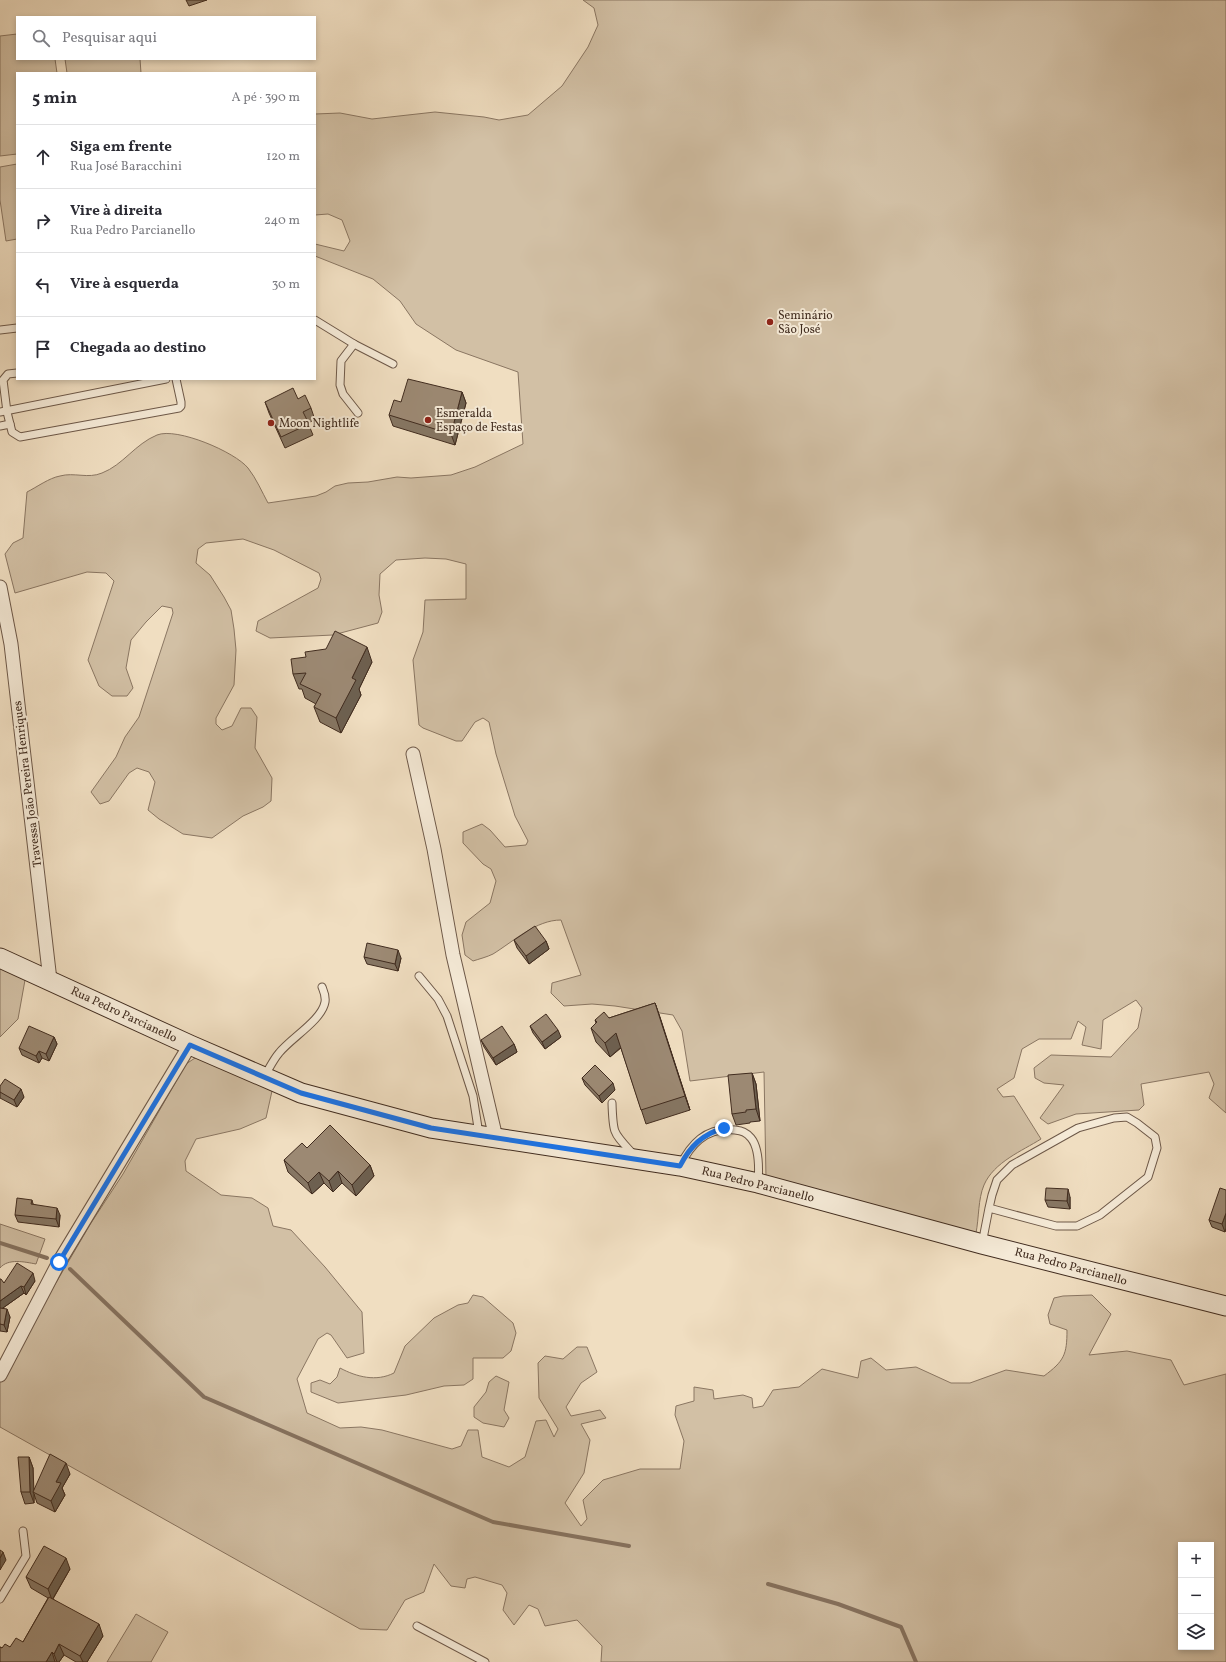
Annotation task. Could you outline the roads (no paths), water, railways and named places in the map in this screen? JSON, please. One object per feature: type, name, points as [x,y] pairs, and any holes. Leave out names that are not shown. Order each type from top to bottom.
[{"type":"street","name":"Travessa João Pereira Henriques","points":[[0,588],[11,644],[50,980]]},
{"type":"street","points":[[413,754],[434,849],[488,1137]]},
{"type":"street","name":"Rua Pedro Parcianello","points":[[0,958],[190,1045],[301,1093],[431,1128],[680,1166],[758,1183],[982,1244],[1226,1306]]},
{"type":"street","points":[[0,1375],[59,1262],[190,1045]]},
{"type":"lane","points":[[316,321],[354,344],[393,364]]},
{"type":"lane","points":[[0,330],[16,328]]},
{"type":"lane","points":[[354,344],[341,361],[340,385],[343,394],[358,413]]},
{"type":"lane","points":[[16,373],[8,374],[4,380],[3,412],[10,424],[12,432],[20,437],[179,408],[182,406],[176,380]]},
{"type":"lane","points":[[3,412],[161,380]]},
{"type":"lane","points":[[0,426],[10,424]]},
{"type":"lane","points":[[418,976],[438,999],[447,1016],[488,1137]]},
{"type":"lane","points":[[264,1077],[278,1054],[292,1039],[310,1025],[325,1004],[325,995],[322,987]]},
{"type":"lane","points":[[612,1103],[613,1127],[615,1135],[638,1159]]},
{"type":"lane","points":[[982,1244],[989,1208],[992,1195],[997,1180],[1012,1165],[1078,1128],[1114,1118],[1127,1117],[1155,1137],[1157,1148],[1148,1178],[1100,1215],[1077,1226],[1056,1226],[989,1208]]},
{"type":"lane","points":[[680,1166],[685,1156],[697,1140],[711,1132],[724,1128],[744,1131],[752,1138],[756,1151],[759,1169],[758,1183]]},
{"type":"lane","points":[[0,1599],[26,1556],[23,1531]]},
{"type":"lane","points":[[417,1626],[485,1662]]},
{"type":"waterway","points":[[0,1243],[47,1258]]},
{"type":"waterway","points":[[70,1269],[204,1397],[493,1522],[629,1546]]},
{"type":"waterway","points":[[768,1584],[838,1604],[901,1627],[916,1662]]},
{"type":"place","name":"Seminário São José","points":[[770,322]]},
{"type":"place","name":"Esmeralda Espaço de Festas","points":[[428,420]]},
{"type":"place","name":"Moon Nightlife","points":[[271,423]]}]
